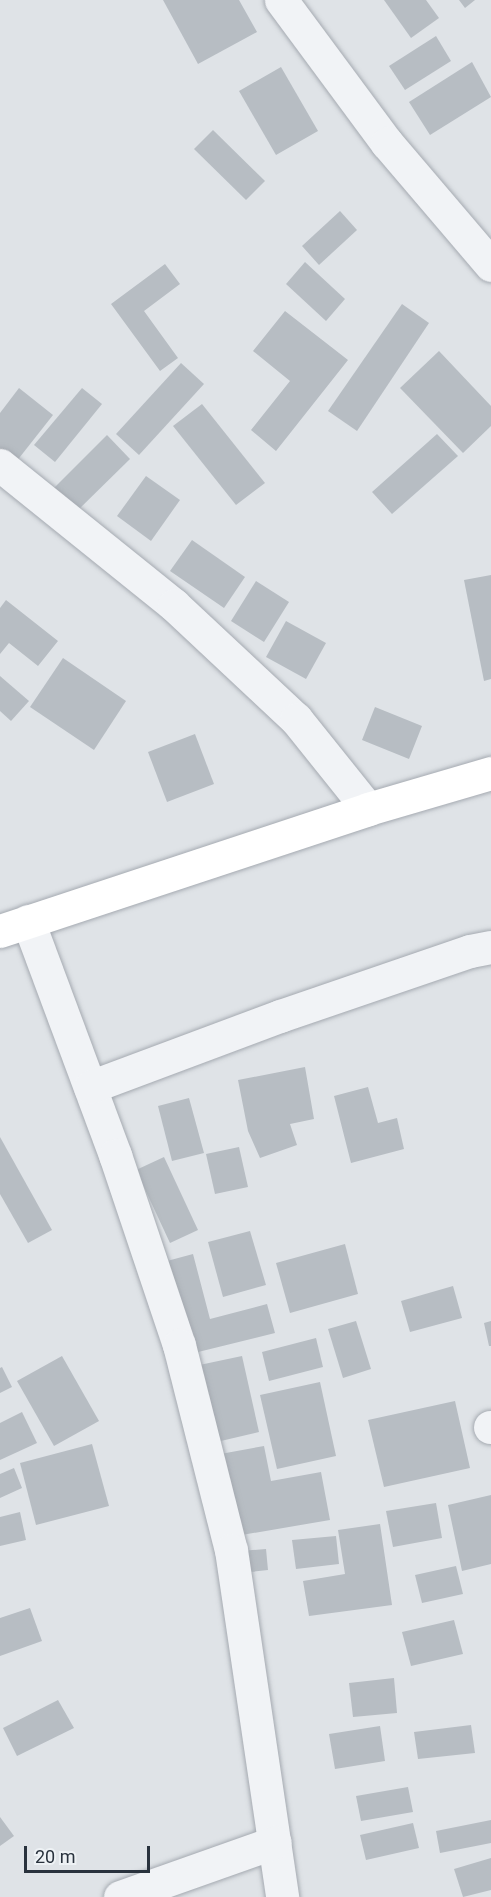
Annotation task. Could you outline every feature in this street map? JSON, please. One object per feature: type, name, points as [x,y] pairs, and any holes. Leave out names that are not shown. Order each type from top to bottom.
[{"type":"main road","points":[[14,926],[368,809],[491,773]]},
{"type":"street","points":[[281,0],[296,25],[387,143],[491,265]]},
{"type":"street","points":[[0,465],[174,605],[288,711],[368,809]]},
{"type":"street","points":[[14,926],[90,1087],[179,1345],[231,1550],[282,1897]]},
{"type":"street","points":[[90,1087],[302,1008],[470,951],[491,947]]},
{"type":"street","points":[[120,1897],[275,1842]]},
{"type":"building","points":[[163,0],[239,0],[257,32],[198,64]]},
{"type":"building","points":[[384,0],[426,0],[439,18],[411,38]]},
{"type":"building","points":[[459,0],[475,0],[465,8]]},
{"type":"building","points":[[436,36],[451,61],[405,90],[389,66]]},
{"type":"building","points":[[472,62],[491,97],[430,135],[409,102]]},
{"type":"building","points":[[281,67],[318,131],[276,155],[239,91]]},
{"type":"building","points":[[213,130],[265,181],[246,200],[194,149]]},
{"type":"building","points":[[340,211],[357,230],[319,265],[302,246]]},
{"type":"building","points":[[305,262],[345,299],[326,321],[286,284]]},
{"type":"building","points":[[165,264],[180,284],[144,311],[178,358],[160,371],[111,304]]},
{"type":"building","points":[[402,304],[429,323],[357,431],[328,411]]},
{"type":"building","points":[[285,311],[348,360],[276,451],[251,430],[290,381],[253,351]]},
{"type":"building","points":[[439,351],[491,406],[491,426],[463,453],[400,388]]},
{"type":"building","points":[[181,363],[204,384],[139,455],[116,434]]},
{"type":"building","points":[[19,388],[53,415],[16,462],[0,450],[0,413]]},
{"type":"building","points":[[82,388],[102,404],[55,462],[34,445]]},
{"type":"building","points":[[202,404],[265,483],[236,505],[173,426]]},
{"type":"building","points":[[437,434],[458,456],[392,514],[372,492]]},
{"type":"building","points":[[107,435],[130,459],[73,515],[50,492]]},
{"type":"building","points":[[146,476],[180,500],[151,541],[117,516]]},
{"type":"building","points":[[192,540],[245,577],[224,608],[170,571]]},
{"type":"building","points":[[491,575],[491,679],[484,681],[464,580]]},
{"type":"building","points":[[256,581],[289,602],[264,642],[231,621]]},
{"type":"building","points":[[6,600],[58,641],[38,666],[9,643],[0,654],[0,608]]},
{"type":"building","points":[[286,621],[326,643],[306,679],[266,657]]},
{"type":"building","points":[[63,658],[126,701],[94,750],[30,707]]},
{"type":"building","points":[[0,676],[29,701],[11,721],[0,711]]},
{"type":"building","points":[[375,707],[422,726],[409,759],[362,740]]},
{"type":"building","points":[[195,734],[214,784],[167,802],[148,752]]},
{"type":"building","points":[[305,1067],[314,1119],[290,1124],[297,1145],[260,1158],[248,1131],[238,1080]]},
{"type":"building","points":[[368,1087],[378,1123],[397,1118],[404,1149],[351,1163],[334,1096]]},
{"type":"building","points":[[189,1098],[204,1153],[172,1161],[158,1106]]},
{"type":"building","points":[[0,1137],[52,1230],[28,1243],[0,1194]]},
{"type":"building","points":[[239,1147],[248,1187],[215,1194],[206,1154]]},
{"type":"building","points":[[164,1157],[198,1230],[170,1243],[136,1170]]},
{"type":"building","points":[[250,1231],[266,1285],[223,1297],[208,1242]]},
{"type":"building","points":[[345,1244],[358,1294],[290,1313],[276,1263]]},
{"type":"building","points":[[193,1254],[210,1319],[267,1304],[275,1333],[190,1354],[167,1261]]},
{"type":"building","points":[[453,1286],[462,1318],[410,1332],[401,1301]]},
{"type":"building","points":[[356,1321],[371,1369],[343,1378],[328,1329]]},
{"type":"building","points":[[491,1321],[491,1346],[489,1346],[484,1323]]},
{"type":"building","points":[[316,1338],[323,1367],[269,1381],[262,1352]]},
{"type":"building","points":[[62,1356],[99,1421],[54,1446],[17,1381]]},
{"type":"building","points":[[242,1356],[259,1432],[208,1444],[190,1367]]},
{"type":"building","points":[[2,1367],[12,1387],[0,1393],[0,1368]]},
{"type":"building","points":[[320,1382],[336,1456],[277,1469],[260,1395]]},
{"type":"building","points":[[455,1401],[470,1468],[384,1487],[368,1420]]},
{"type":"building","points":[[22,1412],[37,1443],[0,1460],[0,1423]]},
{"type":"building","points":[[92,1444],[109,1506],[36,1525],[20,1463]]},
{"type":"building","points":[[264,1446],[271,1481],[321,1472],[330,1520],[230,1537],[215,1455]]},
{"type":"building","points":[[14,1468],[22,1488],[0,1498],[0,1474]]},
{"type":"building","points":[[491,1495],[491,1564],[462,1571],[448,1505]]},
{"type":"building","points":[[436,1503],[442,1538],[393,1547],[386,1511]]},
{"type":"building","points":[[20,1512],[26,1540],[0,1546],[0,1517]]},
{"type":"building","points":[[380,1524],[392,1605],[309,1616],[303,1581],[345,1574],[338,1530]]},
{"type":"building","points":[[336,1536],[339,1564],[296,1569],[292,1540]]},
{"type":"building","points":[[266,1549],[268,1570],[242,1573],[239,1551]]},
{"type":"building","points":[[456,1566],[463,1594],[422,1603],[415,1575]]},
{"type":"building","points":[[30,1608],[42,1641],[0,1656],[0,1618]]},
{"type":"building","points":[[454,1620],[463,1654],[411,1666],[402,1632]]},
{"type":"building","points":[[394,1678],[397,1713],[353,1717],[349,1683]]},
{"type":"building","points":[[58,1700],[74,1728],[17,1756],[3,1728]]},
{"type":"building","points":[[471,1725],[475,1753],[418,1759],[414,1732]]},
{"type":"building","points":[[380,1726],[385,1761],[335,1769],[329,1734]]},
{"type":"building","points":[[408,1787],[413,1812],[361,1821],[356,1796]]},
{"type":"building","points":[[0,1817],[14,1836],[0,1846]]},
{"type":"building","points":[[491,1820],[491,1843],[440,1853],[436,1831]]},
{"type":"building","points":[[413,1823],[419,1848],[366,1860],[360,1835]]},
{"type":"building","points":[[491,1858],[491,1890],[463,1897],[454,1869]]}]
